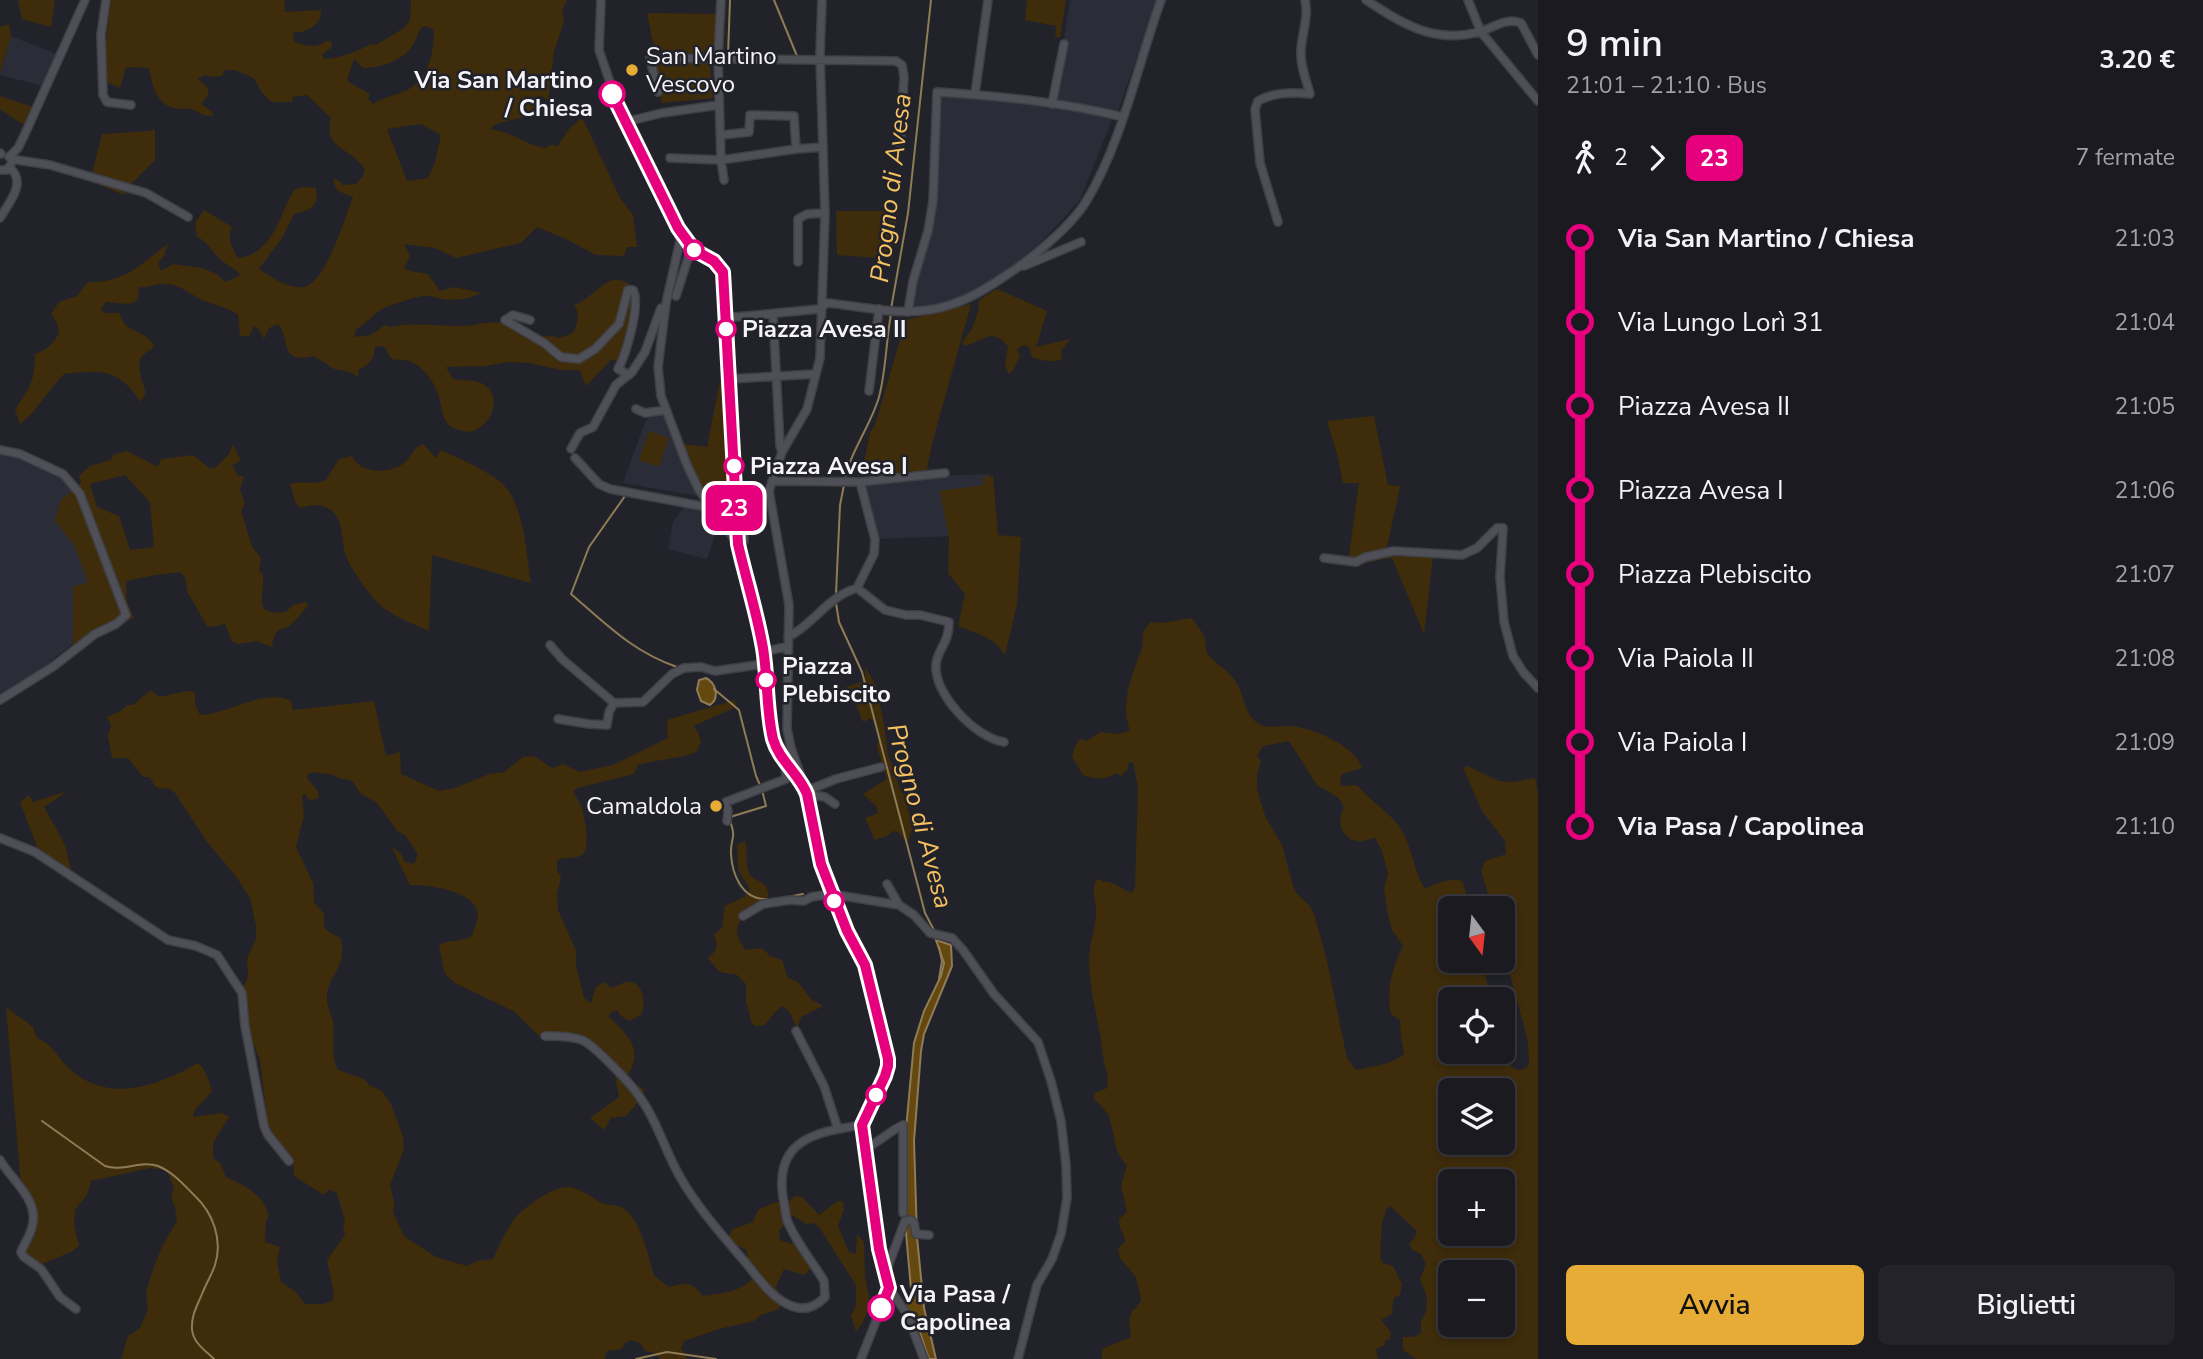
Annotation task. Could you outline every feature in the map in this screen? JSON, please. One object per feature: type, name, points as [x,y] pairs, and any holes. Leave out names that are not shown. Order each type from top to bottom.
[{"type":"street","points":[[0,170],[10,161],[24,136],[85,0]]},
{"type":"street","points":[[106,0],[102,35],[103,94],[107,102],[131,105]]},
{"type":"street","points":[[601,0],[599,50],[611,91],[678,230],[692,250]]},
{"type":"street","points":[[721,0],[718,59],[724,180]]},
{"type":"street","points":[[821,0],[820,62],[825,213],[825,305],[821,346],[807,409],[782,452],[769,491],[789,605],[787,729],[806,790],[821,864],[847,931],[865,965],[888,1059],[885,1076],[862,1125],[884,1271],[889,1288],[907,1314],[924,1359]]},
{"type":"street","points":[[975,94],[988,0]]},
{"type":"street","points":[[725,318],[819,309],[825,305],[908,312],[928,310],[962,302],[1020,267],[1086,202],[1123,117],[1161,0]]},
{"type":"street","points":[[1278,222],[1260,163],[1255,109],[1258,101],[1266,97],[1295,92],[1310,94],[1301,53],[1308,13],[1305,0]]},
{"type":"street","points":[[1366,0],[1413,27],[1431,34],[1482,32],[1507,20],[1521,23],[1538,55]]},
{"type":"street","points":[[1468,0],[1482,32],[1538,101]]},
{"type":"street","points":[[1052,104],[1064,44]]},
{"type":"street","points":[[658,92],[650,58],[896,61],[901,63],[904,78],[900,146]]},
{"type":"street","points":[[908,312],[933,201],[937,92],[1052,104],[1123,117]]},
{"type":"street","points":[[625,122],[662,113],[719,105]]},
{"type":"street","points":[[722,135],[749,132],[750,115],[794,116],[796,149]]},
{"type":"street","points":[[670,158],[721,160],[823,147]]},
{"type":"street","points":[[0,154],[10,161],[18,180],[0,218]]},
{"type":"street","points":[[10,161],[50,164],[146,193],[188,217]]},
{"type":"street","points":[[798,262],[798,219],[807,214],[825,213]]},
{"type":"street","points":[[678,230],[679,251],[666,303],[658,367],[661,396],[687,465],[709,506],[738,544]]},
{"type":"street","points":[[572,449],[580,433],[593,427],[616,386],[629,375],[645,352],[660,313],[678,230]]},
{"type":"street","points":[[1020,267],[1081,242]]},
{"type":"street","points":[[679,251],[687,248],[692,250],[714,261],[721,268],[738,544],[764,652],[769,717],[774,742],[806,790],[835,804]]},
{"type":"street","points":[[676,296],[692,250]]},
{"type":"street","points":[[530,320],[513,315],[505,320],[544,343],[561,357],[579,359],[595,349],[619,324],[628,290],[633,290],[636,295],[625,357],[618,369],[629,375]]},
{"type":"street","points":[[869,391],[879,309]]},
{"type":"street","points":[[773,314],[782,452]]},
{"type":"street","points":[[729,379],[816,374]]},
{"type":"street","points":[[636,409],[645,413],[666,410]]},
{"type":"street","points":[[0,450],[20,454],[62,474],[80,494],[126,615],[0,700]]},
{"type":"street","points":[[575,458],[599,484],[610,489],[709,506],[734,504]]},
{"type":"street","points":[[772,481],[860,482],[945,473]]},
{"type":"street","points":[[788,637],[832,601],[857,589],[874,554],[875,539],[860,482]]},
{"type":"street","points":[[738,544],[744,541],[743,522],[749,510],[763,492],[769,491]]},
{"type":"street","points":[[1324,558],[1356,562],[1394,551],[1462,555],[1477,548],[1497,528],[1503,528],[1500,577],[1504,622],[1513,656],[1538,688]]},
{"type":"street","points":[[857,589],[885,610],[948,622],[949,635],[936,660],[938,678],[950,703],[959,712],[985,736],[1004,742]]},
{"type":"street","points":[[550,645],[562,659],[614,703],[643,702],[672,674],[684,668],[701,667],[715,671],[765,664]]},
{"type":"street","points":[[764,652],[788,646]]},
{"type":"street","points":[[558,719],[607,725],[614,703]]},
{"type":"street","points":[[727,821],[726,802],[786,779],[786,762]]},
{"type":"street","points":[[806,790],[881,766]]},
{"type":"street","points":[[0,838],[35,852],[168,940],[196,946],[217,956],[243,993],[245,1026],[264,1126],[289,1161]]},
{"type":"street","points":[[887,884],[899,905]]},
{"type":"street","points":[[743,916],[763,904],[804,901],[811,897],[831,894],[899,905],[914,915],[930,933],[952,939],[994,993],[1038,1042],[1061,1121],[1067,1198],[1061,1234],[1052,1259],[1037,1285],[1018,1359]]},
{"type":"street","points":[[796,1031],[824,1086],[838,1129]]},
{"type":"street","points":[[545,1036],[583,1041],[620,1074],[640,1097],[680,1177],[708,1218],[771,1293],[787,1304],[804,1309],[814,1307],[825,1297],[824,1281],[787,1219],[781,1185],[786,1158],[797,1145],[838,1129],[862,1125]]},
{"type":"street","points":[[865,1148],[903,1125],[903,1213]]},
{"type":"street","points":[[0,1160],[26,1195],[34,1217],[21,1252],[41,1269],[60,1297],[76,1309]]},
{"type":"street","points":[[884,1271],[907,1219],[914,1223],[916,1234],[929,1235]]},
{"type":"street","points":[[861,1359],[889,1288]]},
{"type":"shaded area","points":[[18,0],[55,0],[51,27],[22,19]]},
{"type":"shaded area","points":[[111,0],[284,0],[285,12],[321,10],[319,20],[313,27],[293,33],[294,41],[304,45],[315,46],[331,41],[332,47],[322,55],[324,59],[337,58],[376,45],[404,28],[410,20],[411,0],[567,0],[562,10],[564,19],[554,51],[548,101],[541,95],[528,116],[496,124],[490,129],[546,148],[550,145],[558,146],[569,129],[580,119],[584,121],[620,198],[633,215],[637,247],[627,247],[624,256],[596,255],[537,227],[521,243],[456,258],[435,248],[404,244],[410,256],[404,268],[428,274],[440,291],[454,287],[481,293],[454,300],[422,296],[395,304],[381,310],[355,330],[355,337],[371,335],[385,325],[460,326],[498,322],[534,335],[559,338],[573,333],[578,315],[574,305],[605,284],[621,280],[630,284],[640,294],[625,366],[612,359],[586,386],[579,370],[561,370],[529,363],[446,367],[453,379],[481,383],[492,395],[493,410],[489,417],[478,429],[470,432],[454,428],[446,422],[435,387],[422,369],[409,361],[394,360],[384,346],[375,347],[370,362],[358,370],[359,377],[334,369],[314,356],[303,358],[290,354],[278,324],[269,328],[264,339],[254,326],[249,336],[240,336],[238,315],[177,286],[163,284],[139,287],[135,302],[106,302],[101,309],[104,313],[119,313],[125,325],[154,344],[151,350],[141,357],[139,367],[145,395],[140,402],[116,377],[98,372],[64,374],[20,424],[15,410],[32,378],[35,354],[49,346],[59,333],[51,314],[59,302],[77,296],[88,282],[123,276],[168,244],[158,263],[161,271],[173,264],[201,268],[215,273],[226,282],[240,275],[197,237],[195,223],[204,210],[232,227],[231,243],[238,258],[248,256],[269,239],[294,190],[303,187],[316,188],[315,204],[294,214],[282,238],[259,269],[286,284],[304,287],[312,283],[327,262],[353,197],[338,191],[333,182],[335,178],[344,185],[356,184],[365,170],[334,142],[329,128],[331,118],[307,95],[293,97],[292,102],[272,102],[262,93],[254,78],[235,70],[224,70],[222,76],[205,75],[198,79],[207,87],[209,93],[201,104],[213,112],[212,116],[202,115],[191,109],[168,106],[159,98],[153,87],[149,68],[126,67],[120,88],[102,80]],"holes":[[[425,26],[433,29],[433,49],[424,74],[413,87],[373,104],[368,98],[370,95],[347,80],[354,59],[363,68],[395,60],[410,49],[421,28]],[[421,124],[441,135],[435,162],[428,178],[407,181],[387,129]]]},
{"type":"shaded area","points":[[1027,0],[1066,0],[1060,38],[1055,37],[1056,26],[1025,20]]},
{"type":"shaded area","points":[[1070,0],[1157,0],[1118,111],[1055,101]]},
{"type":"shaded area","points":[[647,13],[717,14],[716,54],[655,53]]},
{"type":"shaded area","points":[[9,24],[11,36],[0,74],[0,27]]},
{"type":"shaded area","points":[[11,36],[56,54],[43,86],[0,75]]},
{"type":"shaded area","points":[[656,62],[710,62],[713,98],[662,103]]},
{"type":"shaded area","points":[[938,95],[1114,115],[1080,200],[1044,239],[1016,264],[984,286],[958,299],[928,308],[910,308],[932,200]]},
{"type":"shaded area","points":[[0,96],[33,107],[24,125],[0,109]]},
{"type":"shaded area","points":[[155,129],[155,160],[124,195],[90,181],[102,134]]},
{"type":"shaded area","points":[[836,211],[898,211],[892,259],[837,255]]},
{"type":"shaded area","points":[[997,289],[1047,311],[1036,347],[1070,339],[1061,351],[1062,360],[1047,361],[1032,357],[1029,347],[1024,345],[1017,349],[1020,356],[1009,374],[1005,366],[1008,347],[998,337],[988,337],[964,346],[962,342],[974,323],[979,300]]},
{"type":"shaded area","points":[[971,304],[926,473],[896,477],[862,471],[870,433],[875,425],[906,320]]},
{"type":"shaded area","points":[[722,380],[728,499],[718,499],[703,493],[683,444],[707,447]]},
{"type":"shaded area","points":[[667,413],[698,496],[623,483],[645,422],[652,415]]},
{"type":"shaded area","points":[[1374,416],[1388,485],[1400,486],[1386,552],[1433,556],[1424,634],[1392,558],[1348,564],[1359,483],[1343,483],[1327,421]]},
{"type":"shaded area","points":[[649,431],[669,438],[659,467],[639,460]]},
{"type":"shaded area","points":[[233,444],[241,461],[232,465],[238,476],[244,476],[240,490],[245,503],[241,511],[252,547],[261,558],[259,571],[263,574],[264,608],[268,611],[286,612],[293,605],[306,602],[308,606],[293,623],[277,632],[272,647],[256,641],[238,644],[232,641],[225,624],[207,626],[188,593],[185,577],[180,572],[126,581],[127,602],[134,618],[100,631],[73,655],[73,587],[88,582],[74,545],[55,521],[61,500],[81,483],[79,476],[90,466],[127,451],[158,467],[161,459],[193,455],[209,468],[215,468],[229,454]],"holes":[[[125,475],[150,502],[154,547],[130,550],[119,516],[97,507],[90,484]]]},
{"type":"shaded area","points":[[423,444],[436,458],[441,450],[485,472],[507,489],[514,500],[523,528],[531,583],[432,555],[429,631],[390,612],[375,599],[349,562],[344,551],[340,523],[335,514],[319,505],[300,508],[295,502],[290,484],[326,480],[339,459],[352,456],[356,462],[368,469],[390,470],[403,464]]},
{"type":"shaded area","points":[[0,453],[45,467],[63,479],[79,497],[93,628],[25,681],[0,694]]},
{"type":"shaded area","points":[[990,474],[978,535],[877,539],[864,484],[936,476]]},
{"type":"shaded area","points":[[993,476],[998,535],[1021,537],[1017,604],[1005,655],[990,640],[958,626],[965,594],[948,573],[949,538],[940,491],[983,485],[983,477]]},
{"type":"shaded area","points":[[684,507],[703,511],[718,526],[707,559],[668,549],[673,522]]},
{"type":"shaded area","points":[[1192,618],[1204,636],[1209,656],[1233,678],[1250,715],[1259,724],[1268,727],[1293,726],[1315,732],[1352,753],[1362,768],[1342,774],[1341,786],[1359,787],[1398,825],[1406,838],[1425,889],[1449,880],[1463,882],[1467,896],[1438,896],[1438,973],[1485,973],[1488,987],[1438,987],[1438,1064],[1510,1064],[1519,1070],[1529,1065],[1528,1041],[1510,973],[1516,973],[1516,896],[1489,896],[1481,870],[1485,861],[1506,854],[1505,841],[1482,811],[1463,768],[1467,766],[1499,781],[1535,778],[1538,793],[1538,1359],[1416,1359],[1403,1350],[1403,1337],[1414,1337],[1421,1333],[1427,1297],[1420,1279],[1426,1264],[1421,1254],[1411,1249],[1409,1244],[1417,1231],[1390,1206],[1382,1221],[1380,1258],[1383,1263],[1393,1266],[1402,1284],[1400,1295],[1394,1298],[1393,1313],[1381,1320],[1391,1332],[1385,1345],[1376,1349],[1378,1359],[1102,1359],[1102,1349],[1131,1337],[1129,1320],[1141,1300],[1136,1277],[1120,1258],[1118,1248],[1125,1242],[1119,1219],[1127,1212],[1121,1186],[1127,1165],[1117,1149],[1109,1117],[1094,1099],[1094,1093],[1107,1088],[1108,1080],[1089,972],[1089,954],[1096,917],[1096,880],[1110,882],[1132,893],[1135,888],[1138,787],[1133,762],[1129,762],[1127,770],[1121,776],[1116,773],[1096,778],[1083,775],[1072,757],[1080,739],[1086,741],[1101,732],[1116,734],[1130,731],[1126,701],[1142,647],[1143,634],[1151,622],[1163,623]],"holes":[[[1289,741],[1317,785],[1341,801],[1344,808],[1340,823],[1347,837],[1359,841],[1375,838],[1382,851],[1388,873],[1384,889],[1388,915],[1392,930],[1403,946],[1393,971],[1389,996],[1391,1014],[1400,1020],[1404,1053],[1389,1062],[1356,1070],[1347,1058],[1326,956],[1314,914],[1296,893],[1282,845],[1266,818],[1260,800],[1257,775],[1261,760],[1257,756],[1263,746]]]},
{"type":"shaded area","points":[[865,667],[876,685],[888,755],[899,787],[910,816],[918,816],[923,820],[912,829],[909,839],[905,841],[898,832],[893,831],[875,840],[865,818],[878,813],[877,807],[863,794],[887,779],[877,747],[879,737],[873,720],[869,718],[862,721],[856,704],[840,689],[865,681]]},
{"type":"shaded area","points":[[706,678],[716,691],[715,699],[710,705],[701,701],[697,690],[699,680]]},
{"type":"shaded area","points":[[151,690],[159,697],[195,692],[195,704],[200,715],[270,698],[291,701],[293,710],[374,701],[386,756],[400,752],[401,774],[439,791],[455,788],[489,774],[504,772],[523,757],[534,756],[552,768],[563,764],[580,772],[613,765],[668,738],[667,720],[735,700],[736,707],[693,726],[701,742],[696,752],[638,765],[634,774],[573,791],[580,804],[586,827],[585,850],[580,856],[557,860],[557,871],[561,876],[557,895],[558,910],[576,951],[576,966],[584,998],[591,1003],[596,987],[603,982],[612,988],[634,983],[642,995],[641,1015],[629,1021],[617,1010],[608,1016],[629,1038],[634,1053],[634,1061],[624,1081],[644,1089],[643,1096],[626,1116],[611,1118],[604,1130],[590,1118],[619,1097],[614,1070],[584,1043],[573,1039],[544,1038],[515,1012],[455,983],[446,975],[439,945],[472,936],[478,917],[475,906],[461,894],[450,890],[410,885],[391,846],[401,854],[405,862],[414,864],[418,854],[405,835],[398,832],[376,802],[361,794],[353,782],[313,772],[308,774],[307,778],[318,791],[319,798],[311,800],[306,794],[302,795],[304,816],[296,847],[313,883],[314,902],[324,914],[324,927],[340,938],[342,947],[340,962],[327,995],[333,1022],[334,1058],[338,1070],[364,1079],[369,1085],[382,1091],[391,1104],[403,1137],[404,1149],[390,1185],[393,1212],[404,1236],[436,1257],[467,1266],[477,1261],[493,1259],[517,1216],[546,1194],[568,1187],[602,1203],[621,1207],[629,1213],[643,1239],[654,1276],[669,1287],[688,1284],[703,1296],[730,1292],[753,1278],[746,1250],[731,1245],[727,1239],[733,1229],[753,1222],[758,1210],[776,1202],[787,1204],[795,1196],[802,1197],[819,1215],[838,1201],[843,1202],[844,1209],[838,1226],[849,1252],[856,1254],[857,1234],[864,1242],[865,1276],[870,1304],[856,1332],[851,1316],[856,1305],[856,1285],[819,1227],[790,1216],[779,1231],[780,1240],[791,1244],[799,1242],[807,1247],[813,1265],[805,1275],[784,1269],[776,1287],[783,1301],[779,1309],[761,1315],[754,1321],[684,1341],[681,1348],[687,1359],[661,1359],[655,1353],[645,1351],[640,1343],[630,1340],[622,1349],[607,1351],[605,1359],[121,1359],[128,1336],[140,1328],[148,1310],[146,1291],[163,1245],[177,1221],[171,1197],[174,1189],[167,1170],[150,1168],[91,1181],[87,1195],[75,1210],[74,1224],[79,1245],[73,1251],[42,1264],[30,1260],[24,1251],[35,1235],[38,1218],[33,1201],[21,1186],[6,1007],[33,1027],[37,1038],[49,1045],[72,1071],[103,1087],[135,1088],[167,1078],[198,1063],[201,1065],[212,1091],[195,1110],[193,1117],[222,1113],[229,1117],[213,1143],[213,1158],[220,1163],[226,1177],[246,1187],[266,1207],[269,1215],[265,1242],[280,1247],[277,1262],[281,1282],[296,1292],[305,1304],[332,1301],[334,1294],[327,1260],[345,1235],[345,1221],[337,1193],[329,1189],[324,1195],[294,1176],[293,1158],[271,1133],[267,1119],[260,1060],[252,1040],[244,986],[248,977],[247,959],[256,939],[250,898],[235,875],[207,842],[175,793],[168,788],[156,787],[149,777],[143,777],[128,758],[112,758],[108,736],[111,725],[107,717],[127,705],[133,705]]},
{"type":"shaded area","points":[[68,791],[44,807],[65,845],[72,873],[39,852],[20,802],[29,795],[33,802]]},
{"type":"shaded area","points":[[745,841],[749,873],[766,886],[769,895],[764,903],[742,918],[737,928],[738,935],[745,950],[762,948],[770,956],[782,960],[788,978],[798,982],[811,999],[823,1006],[801,1017],[797,1028],[789,1011],[782,1006],[765,1025],[752,1024],[746,1001],[746,984],[736,974],[719,971],[708,958],[716,948],[714,935],[722,927],[725,906],[744,897],[750,889],[738,870],[737,845]]},
{"type":"shaded area","points":[[936,940],[951,945],[952,966],[924,1034],[914,1141],[917,1237],[924,1308],[936,1359],[929,1359],[919,1330],[903,1304],[912,1300],[906,1233],[906,1129],[914,1043],[944,963]]},
{"type":"waterway","points":[[728,55],[730,0]]},
{"type":"waterway","points":[[774,0],[797,56]]},
{"type":"waterway","name":"Progno di Avesa","points":[[891,309],[908,213],[931,0]]},
{"type":"waterway","name":"Progno di Avesa","points":[[845,479],[879,397],[891,314]]},
{"type":"waterway","name":"Progno di Avesa","points":[[836,594],[840,505],[844,485]]},
{"type":"waterway","points":[[625,496],[589,547],[571,594],[633,645],[677,667]]},
{"type":"waterway","name":"Progno di Avesa","points":[[836,603],[839,622],[862,672],[925,913],[935,932]]},
{"type":"waterway","points":[[714,689],[739,710],[760,785]]},
{"type":"waterway","points":[[730,817],[766,806],[762,790]]},
{"type":"waterway","points":[[730,821],[733,836],[732,861],[736,876],[744,889],[756,898],[764,899],[803,894]]},
{"type":"waterway","name":"Progno di Avesa","points":[[939,947],[942,961],[939,979]]},
{"type":"waterway","points":[[42,1121],[105,1166],[158,1166],[178,1179],[207,1210],[217,1237],[217,1256],[195,1311],[192,1329],[197,1342],[214,1359]]},
{"type":"waterway","points":[[636,1359],[667,1352],[716,1359]]},
{"type":"bus line","name":"23","points":[[612,94],[678,228],[694,250],[714,261],[723,272],[734,455],[735,527],[764,652],[769,717],[774,742],[804,787],[810,802],[821,864],[847,931],[865,965],[888,1059],[885,1076],[862,1125],[879,1249],[889,1288],[881,1308]]},
{"type":"place","name":"San Martino Vescovo","points":[[632,70]]},
{"type":"place","name":"Via San Martino / Chiesa","points":[[612,94]]},
{"type":"place","name":"Piazza Avesa II","points":[[726,329]]},
{"type":"place","name":"Piazza Avesa I","points":[[734,466]]},
{"type":"place","name":"Piazza Plebiscito","points":[[766,680]]},
{"type":"place","name":"Camaldola","points":[[716,806]]},
{"type":"place","name":"Via Pasa / Capolinea","points":[[881,1308]]}]
